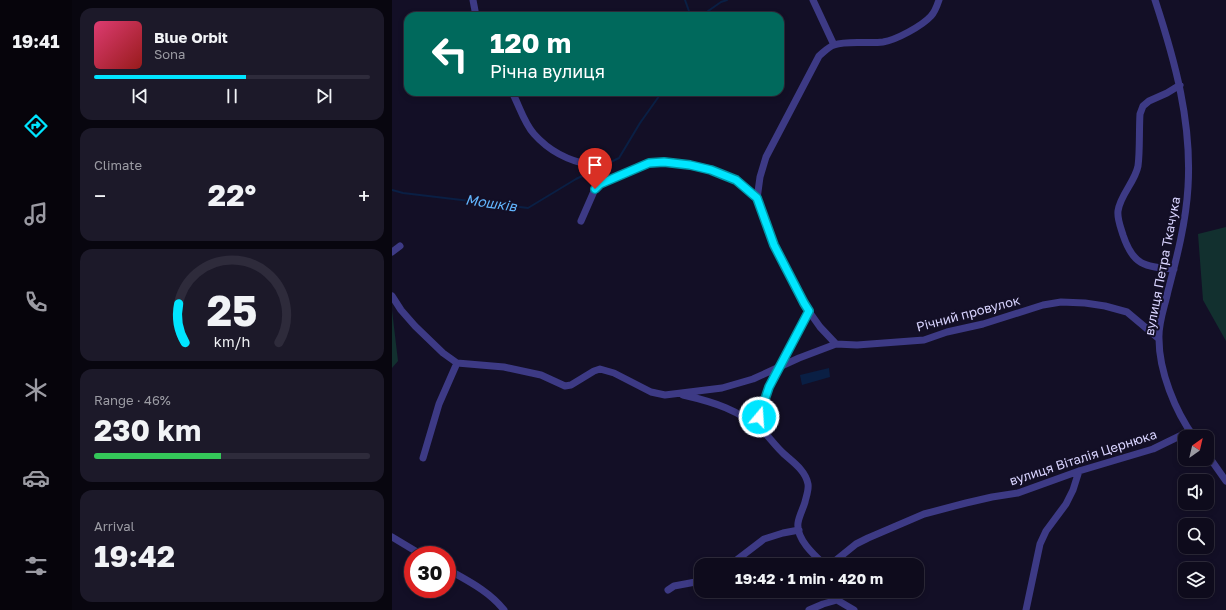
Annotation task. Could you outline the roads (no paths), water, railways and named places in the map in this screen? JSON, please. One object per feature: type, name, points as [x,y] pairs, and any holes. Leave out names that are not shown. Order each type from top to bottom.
[{"type":"street","points":[[473,0],[475,12]]},
{"type":"street","points":[[813,0],[834,45]]},
{"type":"street","points":[[836,344],[809,311],[774,245],[757,198],[760,177],[766,157],[819,56],[826,49],[834,45],[848,43],[884,42],[898,36],[924,23],[937,8],[939,0]]},
{"type":"street","name":"вулиця Петра Ткачука","points":[[1155,0],[1171,47],[1180,86],[1188,140],[1188,188],[1181,241],[1161,320],[1158,338],[1161,363],[1172,398],[1189,430]]},
{"type":"street","points":[[1174,269],[1156,268],[1142,264],[1132,256],[1119,223],[1118,211],[1138,166],[1140,114],[1143,106],[1149,101],[1180,86]]},
{"type":"street","points":[[514,96],[533,133],[551,149],[574,162],[591,165]]},
{"type":"street","points":[[581,221],[595,189],[600,184],[649,163],[664,162],[690,165],[711,170],[736,180],[757,198]]},
{"type":"street","points":[[392,252],[400,246]]},
{"type":"street","points":[[392,296],[401,310],[420,331],[443,353],[457,363],[439,404],[423,458]]},
{"type":"street","name":"Річний провулок","points":[[457,363],[504,367],[541,375],[565,386],[571,386],[594,371],[600,369],[614,373],[651,392],[665,395],[677,394],[722,388],[753,379],[799,358],[836,344],[857,345],[924,340],[947,332],[983,324],[1043,304],[1061,302],[1099,305],[1127,312],[1158,338]]},
{"type":"street","points":[[757,426],[761,408],[779,368],[809,311]]},
{"type":"street","points":[[677,394],[708,401],[745,417],[757,426],[803,472],[808,484],[803,511],[798,522],[798,530],[800,536],[817,558]]},
{"type":"street","name":"вулиця Віталія Цернюка","points":[[839,558],[856,544],[924,514],[985,498],[1018,493],[1079,471],[1153,449],[1178,437]]},
{"type":"street","points":[[1214,464],[1226,481]]},
{"type":"street","points":[[1026,610],[1040,544],[1046,531],[1066,504],[1079,471]]},
{"type":"street","points":[[739,558],[764,539],[798,530]]},
{"type":"street","points":[[392,537],[407,546]]},
{"type":"street","points":[[456,574],[475,584],[498,603],[504,610]]},
{"type":"street","points":[[668,590],[674,586],[694,582]]},
{"type":"street","points":[[809,610],[836,600],[854,610]]},
{"type":"water","points":[[829,368],[830,377],[802,385],[800,375]]},
{"type":"waterway","name":"Мошків","points":[[685,0],[689,12]]},
{"type":"waterway","points":[[707,12],[721,2],[727,0]]},
{"type":"waterway","name":"Мошків","points":[[392,190],[403,193],[528,208],[576,179],[619,158],[640,123],[659,96]]}]
